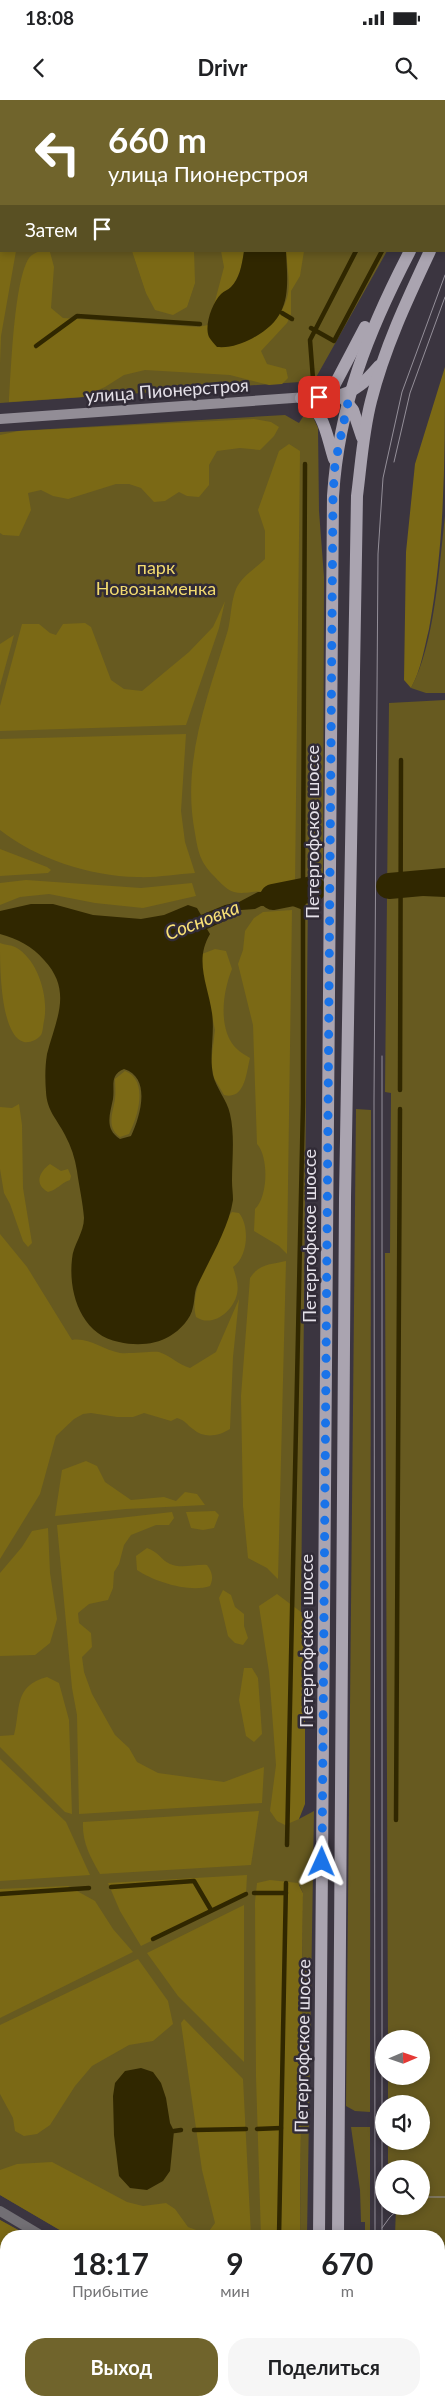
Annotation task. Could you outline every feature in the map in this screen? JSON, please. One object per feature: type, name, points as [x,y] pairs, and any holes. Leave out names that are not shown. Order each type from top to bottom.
[{"type":"main road","name":"Петергофское шоссе","points":[[319,2230],[333,506],[335,464],[349,398],[366,342],[409,252]]},
{"type":"main road","name":"Петергофское шоссе","points":[[338,2230],[346,1158],[357,496],[363,442],[371,401],[382,363],[403,310],[430,252]]},
{"type":"main road","points":[[319,397],[334,386],[376,306],[390,290]]},
{"type":"main road","points":[[349,398],[382,363]]},
{"type":"main road","points":[[336,396],[349,398]]},
{"type":"main road","points":[[301,398],[317,409],[322,419],[335,464]]},
{"type":"main road","points":[[349,398],[363,442]]},
{"type":"street","name":"улица Пионерстроя","points":[[0,419],[336,396]]},
{"type":"street","points":[[0,2211],[32,2230]]},
{"type":"green space","points":[[0,252],[386,252],[314,381],[0,403]]},
{"type":"green space","name":"парк Новознаменка","points":[[285,415],[299,423],[304,415],[312,415],[318,428],[319,511],[324,577],[323,890],[308,891],[299,1819],[314,1811],[307,2230],[300,2230],[303,1893],[299,1884],[296,2230],[60,2230],[0,2195],[0,432]]},
{"type":"green space","points":[[445,516],[445,693],[426,693],[411,688],[426,650],[431,627]]},
{"type":"green space","points":[[445,700],[445,2230],[395,2230],[396,2215],[430,2215],[430,2160],[388,2160],[388,2150],[430,2150],[430,2095],[388,2095],[388,2085],[430,2085],[430,2030],[388,2030],[385,1253],[390,1253],[391,1093],[385,1092],[389,703]]},
{"type":"green space","points":[[356,1109],[371,1110],[370,2112],[355,2111],[346,2106]]},
{"type":"green space","points":[[351,2127],[370,2127],[370,2230],[365,2230],[365,2222],[361,2222],[360,2190]]},
{"type":"green space","points":[[0,2220],[18,2230],[0,2230]]},
{"type":"shaded area","points":[[0,252],[16,252],[1,336],[0,364]]},
{"type":"shaded area","points":[[37,252],[50,252],[54,267],[51,308],[63,318],[198,327],[208,325],[209,337],[226,347],[255,337],[271,325],[283,308],[287,298],[289,281],[286,252],[304,252],[300,276],[291,291],[291,314],[287,323],[261,351],[267,364],[286,369],[288,378],[282,384],[269,385],[230,375],[145,370],[124,375],[105,387],[82,397],[9,402],[17,305],[24,269],[32,255]]},
{"type":"shaded area","points":[[132,252],[194,252],[195,283],[187,307],[173,315],[155,310],[146,293]]},
{"type":"shaded area","points":[[221,252],[244,252],[236,280],[214,305],[224,267]]},
{"type":"shaded area","points":[[445,367],[443,499],[438,564],[429,629],[420,667],[411,688],[404,680],[406,552],[415,464]]},
{"type":"shaded area","points":[[254,419],[271,422],[279,427],[274,436],[260,450],[240,448],[217,451],[209,465],[209,485],[199,497],[187,496],[179,492],[165,501],[154,502],[141,488],[129,484],[116,484],[68,499],[53,496],[41,490],[28,493],[31,510],[19,536],[3,535],[0,533],[0,435],[19,431]]},
{"type":"shaded area","points":[[289,444],[300,451],[295,886],[280,892],[240,893],[227,888],[209,871],[203,861],[195,833],[191,781],[199,730],[228,630],[236,589],[245,577],[265,559],[265,531],[258,510],[279,451]]},
{"type":"shaded area","points":[[225,601],[219,628],[186,725],[0,731],[0,706],[22,624],[39,624],[50,633],[56,635],[63,624],[85,623],[91,627],[111,680],[124,689],[142,691],[189,652],[213,627]]},
{"type":"shaded area","points":[[14,635],[0,686],[0,644]]},
{"type":"shaded area","points":[[186,734],[181,811],[185,842],[195,873],[137,877],[119,876],[82,869],[64,864],[30,849],[0,830],[0,739]]},
{"type":"shaded area","points":[[0,849],[51,870],[48,873],[0,876]]},
{"type":"shaded area","points":[[26,880],[141,888],[192,883],[196,896],[143,908],[95,903],[49,894],[20,897],[0,905],[0,883]]},
{"type":"shaded area","points":[[292,910],[287,1254],[279,1246],[254,1231],[255,1209],[265,1187],[265,1167],[264,1158],[257,1144],[253,1025],[238,964],[243,950],[245,931],[254,918],[263,912]]},
{"type":"shaded area","points":[[0,943],[13,946],[23,953],[36,969],[40,980],[45,1001],[43,1030],[38,1038],[31,1042],[24,1042],[16,1037],[10,1027],[1,982]]},
{"type":"shaded area","points":[[215,949],[226,951],[232,969],[224,998],[226,1029],[234,1046],[250,1058],[246,1078],[240,1090],[231,1096],[224,1095],[214,1078],[211,1063],[215,1030],[202,971],[202,954]]},
{"type":"shaded area","points":[[125,1071],[137,1082],[139,1100],[136,1118],[129,1134],[120,1137],[113,1129],[112,1124],[115,1079]]},
{"type":"shaded area","points":[[19,1104],[22,1125],[23,1188],[32,1243],[28,1247],[23,1241],[10,1204],[4,1193],[0,1169],[0,1107],[12,1108]]},
{"type":"shaded area","points":[[50,1164],[61,1171],[68,1169],[71,1176],[70,1180],[48,1192],[41,1185],[40,1178],[43,1171]]},
{"type":"shaded area","points":[[232,1212],[239,1213],[243,1219],[246,1233],[242,1256],[233,1267],[238,1290],[237,1294],[231,1307],[221,1316],[209,1321],[202,1320],[196,1317],[195,1306],[199,1281],[227,1218]]},
{"type":"shaded area","points":[[0,1234],[27,1267],[72,1340],[84,1340],[120,1353],[159,1352],[190,1368],[216,1352],[239,1299],[233,1357],[230,1429],[216,1435],[207,1435],[197,1432],[180,1419],[177,1418],[171,1421],[144,1413],[133,1417],[117,1417],[91,1413],[83,1414],[74,1419],[56,1436],[40,1494],[0,1559]]},
{"type":"shaded area","points":[[286,1261],[278,1579],[267,1568],[248,1558],[243,1506],[241,1396],[250,1278],[262,1267]]},
{"type":"shaded area","points":[[86,1461],[97,1466],[105,1482],[131,1500],[164,1497],[176,1501],[185,1492],[197,1494],[205,1505],[126,1509],[55,1516],[62,1470]]},
{"type":"shaded area","points":[[215,1511],[219,1515],[214,1528],[203,1530],[191,1528],[186,1512]]},
{"type":"shaded area","points":[[172,1512],[174,1518],[169,1525],[156,1525],[131,1535],[124,1545],[119,1564],[114,1572],[113,1588],[108,1600],[89,1604],[78,1613],[79,1623],[91,1633],[92,1647],[82,1657],[84,1672],[92,1694],[115,1735],[129,1748],[137,1762],[158,1773],[224,1782],[264,1767],[262,1803],[79,1814],[77,1715],[72,1688],[57,1525]]},
{"type":"shaded area","points":[[48,1528],[50,1573],[57,1619],[50,1643],[35,1655],[0,1656],[0,1573],[22,1547],[32,1531]]},
{"type":"shaded area","points":[[147,1548],[174,1565],[207,1565],[212,1575],[210,1586],[193,1588],[173,1585],[153,1579],[137,1570],[136,1556]]},
{"type":"shaded area","points":[[223,1590],[231,1595],[235,1607],[244,1614],[244,1626],[248,1638],[243,1645],[235,1643],[228,1636],[219,1598]]},
{"type":"shaded area","points":[[277,1594],[305,1615],[305,1804],[299,1819],[285,1825],[277,1821],[270,1811],[276,1765],[269,1672],[259,1606]]},
{"type":"shaded area","points":[[244,1668],[252,1668],[258,1678],[262,1734],[254,1742],[246,1736],[239,1700]]},
{"type":"shaded area","points":[[47,1677],[59,1683],[69,1720],[72,1814],[65,1812],[0,1747],[0,1736],[14,1735],[23,1692],[36,1681]]},
{"type":"shaded area","points":[[0,1759],[66,1822],[90,1875],[0,1881]]},
{"type":"shaded area","points":[[259,1811],[251,1865],[100,1874],[85,1843],[83,1829],[83,1822]]},
{"type":"shaded area","points":[[247,1875],[246,1894],[141,1946],[120,1911],[108,1883]]},
{"type":"shaded area","points":[[270,1880],[298,1883],[303,1893],[300,2230],[261,2230],[256,2077],[255,1902],[257,1883]]},
{"type":"shaded area","points":[[68,1886],[95,1901],[113,1929],[133,1952],[0,2018],[0,1889]]},
{"type":"shaded area","points":[[244,1905],[244,2062],[178,1996],[147,1953]]},
{"type":"shaded area","points":[[138,1959],[168,2001],[173,2024],[153,2041],[129,2045],[92,2066],[75,2086],[50,2125],[37,2134],[24,2136],[15,2131],[13,2118],[0,2094],[0,2025]]},
{"type":"shaded area","points":[[184,2019],[243,2079],[251,2230],[210,2230],[215,2223],[202,2170],[181,2023]]},
{"type":"shaded area","points":[[52,2162],[127,2202],[143,2206],[166,2203],[175,2209],[188,2227],[196,2230],[60,2230],[0,2195],[0,2170],[17,2164]]},
{"type":"shaded area","points":[[0,2220],[18,2230],[0,2230]]},
{"type":"water","points":[[244,252],[286,252],[287,290],[285,301],[281,312],[266,330],[240,344],[217,347],[209,337],[207,327],[210,315],[218,298],[237,279]]},
{"type":"water","points":[[304,882],[307,891],[313,889],[303,910],[290,905],[261,906],[255,909],[241,910],[231,918],[207,929],[210,934],[203,954],[203,973],[213,1021],[212,1067],[214,1080],[229,1109],[232,1122],[233,1200],[228,1221],[195,1292],[192,1311],[185,1324],[178,1331],[158,1341],[132,1344],[106,1338],[95,1331],[87,1322],[75,1299],[72,1286],[72,1259],[84,1223],[83,1206],[72,1152],[65,1135],[50,1110],[45,1083],[47,1054],[60,1006],[58,983],[53,972],[35,951],[13,938],[0,934],[0,911],[31,904],[53,904],[93,915],[141,919],[164,915],[188,905],[197,908],[201,915],[225,905],[239,902],[258,892],[286,892]],"holes":[[[124,1069],[133,1074],[141,1089],[140,1109],[131,1136],[120,1139],[112,1131],[109,1121],[114,1078],[119,1071]]]},
{"type":"water","points":[[434,883],[441,886],[445,883],[445,897],[400,895],[399,884]]},
{"type":"water","points":[[141,2068],[153,2072],[161,2083],[166,2098],[170,2123],[174,2131],[170,2171],[163,2181],[147,2190],[130,2188],[119,2176],[114,2135],[113,2096],[115,2083],[125,2071]]},
{"type":"waterway","points":[[313,379],[310,340],[355,252]]},
{"type":"waterway","points":[[311,328],[334,341],[381,252]]},
{"type":"waterway","points":[[282,313],[292,319]]},
{"type":"waterway","points":[[36,346],[77,316],[200,324]]},
{"type":"waterway","points":[[303,886],[305,464]]},
{"type":"waterway","points":[[400,1090],[401,760]]},
{"type":"waterway","name":"Сосновка","points":[[389,886],[445,881]]},
{"type":"waterway","name":"Сосновка","points":[[273,897],[313,889]]},
{"type":"waterway","points":[[287,1845],[303,1103],[303,906]]},
{"type":"waterway","points":[[396,1820],[400,1109]]},
{"type":"waterway","points":[[111,1887],[194,1881],[211,1910]]},
{"type":"waterway","points":[[279,2230],[286,1883]]},
{"type":"waterway","points":[[0,1894],[89,1888]]},
{"type":"waterway","points":[[254,1893],[286,1893]]},
{"type":"waterway","points":[[153,1939],[246,1894]]},
{"type":"waterway","points":[[257,2129],[281,2128]]},
{"type":"waterway","points":[[194,2130],[246,2129]]},
{"type":"waterway","points":[[174,2131],[181,2130]]},
{"type":"tram line","points":[[375,2230],[374,1100],[378,554],[383,478],[402,392],[445,275]]},
{"type":"tram line","points":[[394,462],[410,393],[445,297]]},
{"type":"tram line","points":[[382,1056],[382,2230]]},
{"type":"tram line","points":[[430,2197],[445,2197]]},
{"type":"tram line","points":[[382,2228],[392,2215]]},
{"type":"route","points":[[319,397],[336,396],[348,402],[340,432],[333,496],[322,1862]]}]
